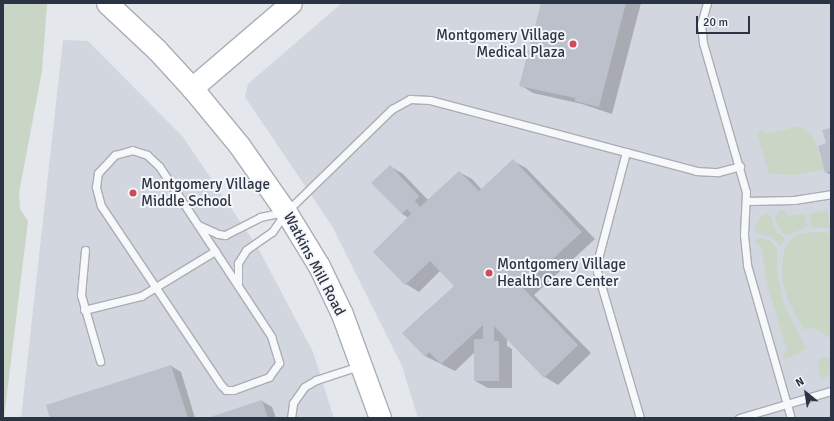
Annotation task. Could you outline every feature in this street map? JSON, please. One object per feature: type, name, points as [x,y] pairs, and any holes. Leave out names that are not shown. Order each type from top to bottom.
[{"type":"street","name":"Watkins Mill Road","points":[[107,3],[152,44],[192,88],[239,145],[286,212],[325,280],[362,364],[380,418]]},
{"type":"street","points":[[192,88],[291,3]]},
{"type":"lane","points":[[707,3],[701,24],[703,43],[740,166],[747,201],[744,235],[747,265],[791,418]]},
{"type":"lane","points":[[238,286],[237,271],[241,256],[272,232],[286,212],[392,109],[410,99],[430,100],[696,171],[718,172],[740,166]]},
{"type":"lane","points":[[132,150],[147,155],[159,166],[215,251],[274,342],[279,363],[269,377],[230,390],[218,382],[101,206],[96,187],[102,167],[115,155],[124,152],[132,150]]},
{"type":"lane","points":[[626,152],[599,252],[597,272],[640,418]]},
{"type":"lane","points":[[747,201],[801,199],[831,194]]},
{"type":"lane","points":[[197,224],[218,234],[225,235],[260,217],[286,212]]},
{"type":"lane","points":[[85,250],[80,288],[84,310],[100,361]]},
{"type":"lane","points":[[84,310],[127,302],[156,288],[215,251]]},
{"type":"lane","points":[[291,418],[293,403],[304,387],[316,380],[362,364]]},
{"type":"lane","points":[[739,418],[831,391]]},
{"type":"shaded area","points":[[342,3],[831,3],[831,418],[418,418],[402,366],[332,226],[245,97],[248,84]]},
{"type":"shaded area","name":"Montgomery Village Middle School","points":[[63,40],[88,41],[183,137],[258,248],[313,352],[334,418],[21,418]]},
{"type":"green space","points":[[3,3],[47,4],[42,71],[19,193],[20,209],[28,221],[4,418]]},
{"type":"green space","points":[[800,126],[813,136],[824,169],[795,175],[769,174],[757,133],[763,130],[766,134]]},
{"type":"green space","points":[[779,210],[786,211],[788,216],[805,214],[807,227],[788,235],[782,233],[775,218]]},
{"type":"green space","points":[[827,210],[830,228],[811,227],[810,214]]},
{"type":"green space","points":[[765,213],[771,216],[776,232],[785,238],[780,246],[772,237],[759,233],[754,228],[758,220]]},
{"type":"green space","points":[[811,232],[831,233],[831,339],[815,328],[803,329],[788,300],[783,281],[782,262],[786,245],[797,234]]},
{"type":"green space","points":[[758,238],[770,240],[777,249],[777,272],[783,302],[806,348],[799,354],[784,359],[783,354],[787,351],[768,287],[761,247],[754,242]]},
{"type":"green space","points":[[820,357],[831,358],[831,374],[821,380],[817,365]]},
{"type":"building","name":"Montgomery Village Medical Plaza","points":[[541,3],[626,3],[599,107],[575,101],[575,98],[519,86]]},
{"type":"building","points":[[831,128],[831,171],[825,173],[818,146],[826,143],[822,130]]},
{"type":"building","name":"Montgomery Village Health Care Center","points":[[513,159],[582,232],[522,287],[578,345],[544,378],[494,326],[494,341],[499,341],[499,381],[474,381],[474,339],[483,339],[483,325],[441,364],[429,352],[425,357],[402,333],[454,286],[430,261],[405,285],[373,252],[411,214],[407,209],[402,214],[371,183],[390,165],[419,196],[415,201],[420,207],[459,171],[479,191]]},
{"type":"building","points":[[171,365],[188,418],[50,418],[46,405]]},
{"type":"building","points":[[262,400],[268,418],[207,418]]},
{"type":"place","name":"Montgomery Village Medical Plaza","points":[[573,44]]},
{"type":"place","name":"Montgomery Village Middle School","points":[[133,193]]},
{"type":"place","name":"Montgomery Village Health Care Center","points":[[489,273]]}]
